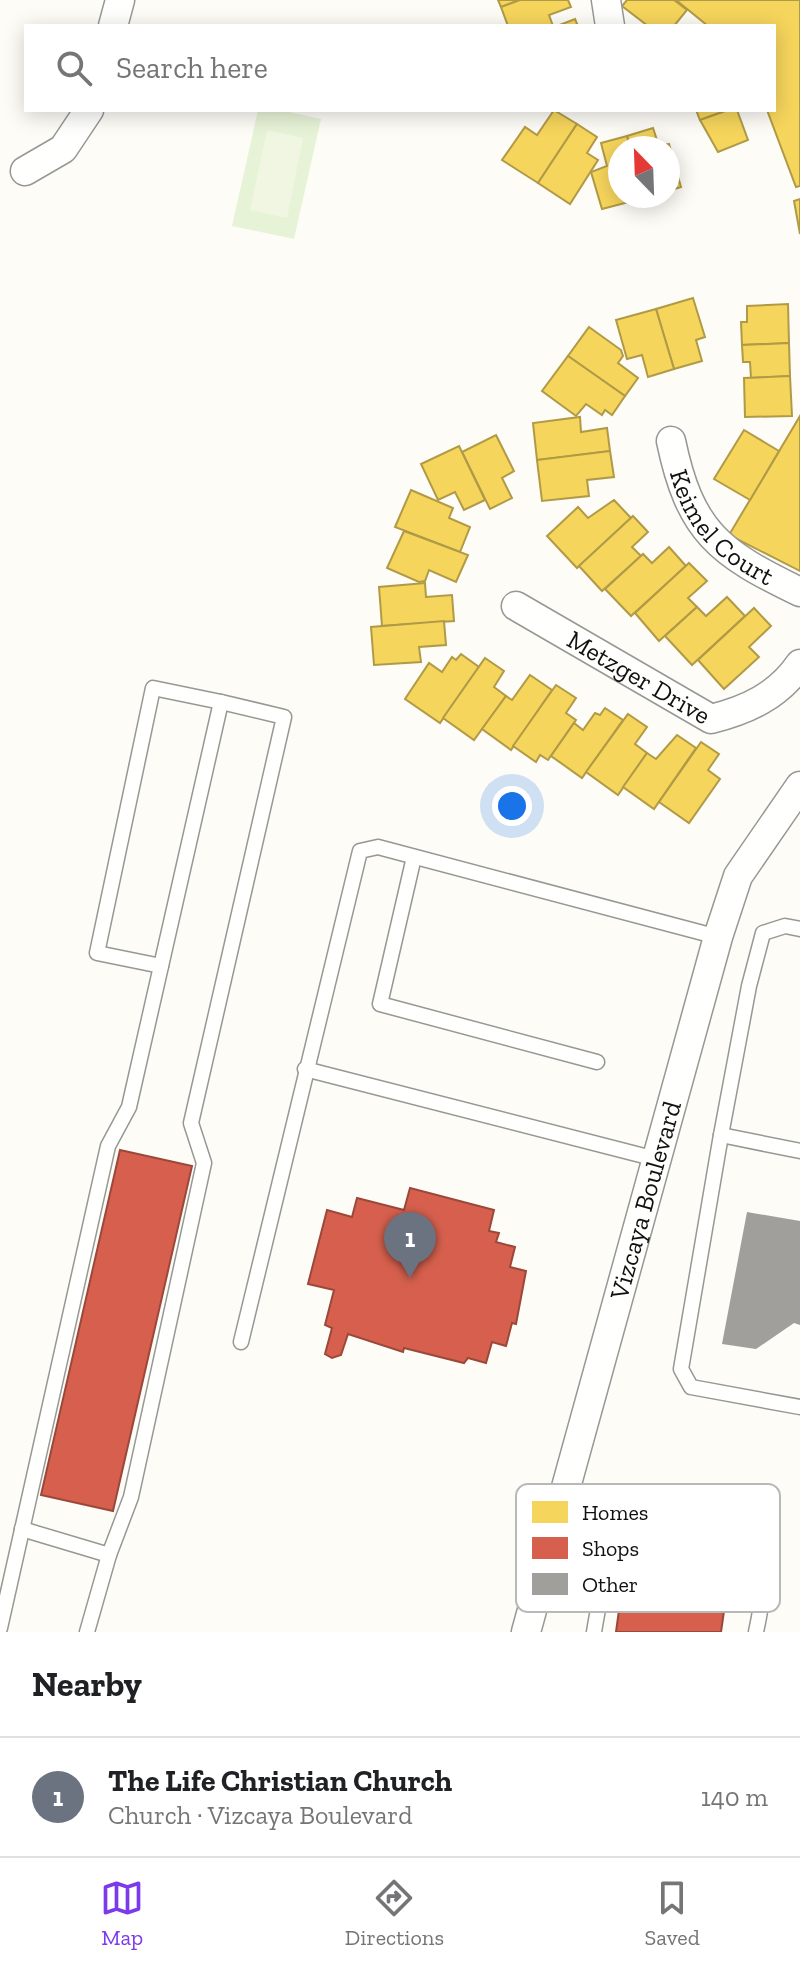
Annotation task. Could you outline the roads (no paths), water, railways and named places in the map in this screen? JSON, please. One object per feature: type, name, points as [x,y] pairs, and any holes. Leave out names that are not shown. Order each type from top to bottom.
[{"type":"street","points":[[114,24],[120,0]]},
{"type":"street","points":[[606,0],[610,24]]},
{"type":"street","points":[[25,171],[63,149],[88,112]]},
{"type":"street","name":"Keimel Court","points":[[671,441],[681,488],[693,512],[711,534],[742,564],[800,592]]},
{"type":"street","name":"Metzger Drive","points":[[516,606],[711,719],[750,709],[790,678],[800,664]]},
{"type":"street","name":"Vizcaya Boulevard","points":[[567,1484],[718,937],[738,876],[800,786]]},
{"type":"street","name":"Vizcaya Boulevard","points":[[526,1632],[531,1612]]},
{"type":"lane","points":[[87,1632],[109,1555],[131,1497],[204,1163],[191,1123],[284,717],[153,688],[97,953],[161,966]]},
{"type":"lane","points":[[0,1628],[108,1146],[129,1107],[221,702]]},
{"type":"lane","points":[[241,1342],[305,1069],[360,851],[364,847],[378,847],[718,937]]},
{"type":"lane","points":[[414,857],[380,1004],[597,1062]]},
{"type":"lane","points":[[800,929],[785,926],[763,933],[749,986],[681,1369],[691,1387],[800,1407]]},
{"type":"lane","points":[[305,1069],[656,1159]]},
{"type":"lane","points":[[721,1135],[800,1151]]},
{"type":"lane","points":[[22,1529],[109,1555]]},
{"type":"lane","points":[[594,1632],[597,1612]]},
{"type":"lane","points":[[756,1632],[759,1612]]},
{"type":"place","name":"The Life Christian Church","points":[[410,1278]]}]
